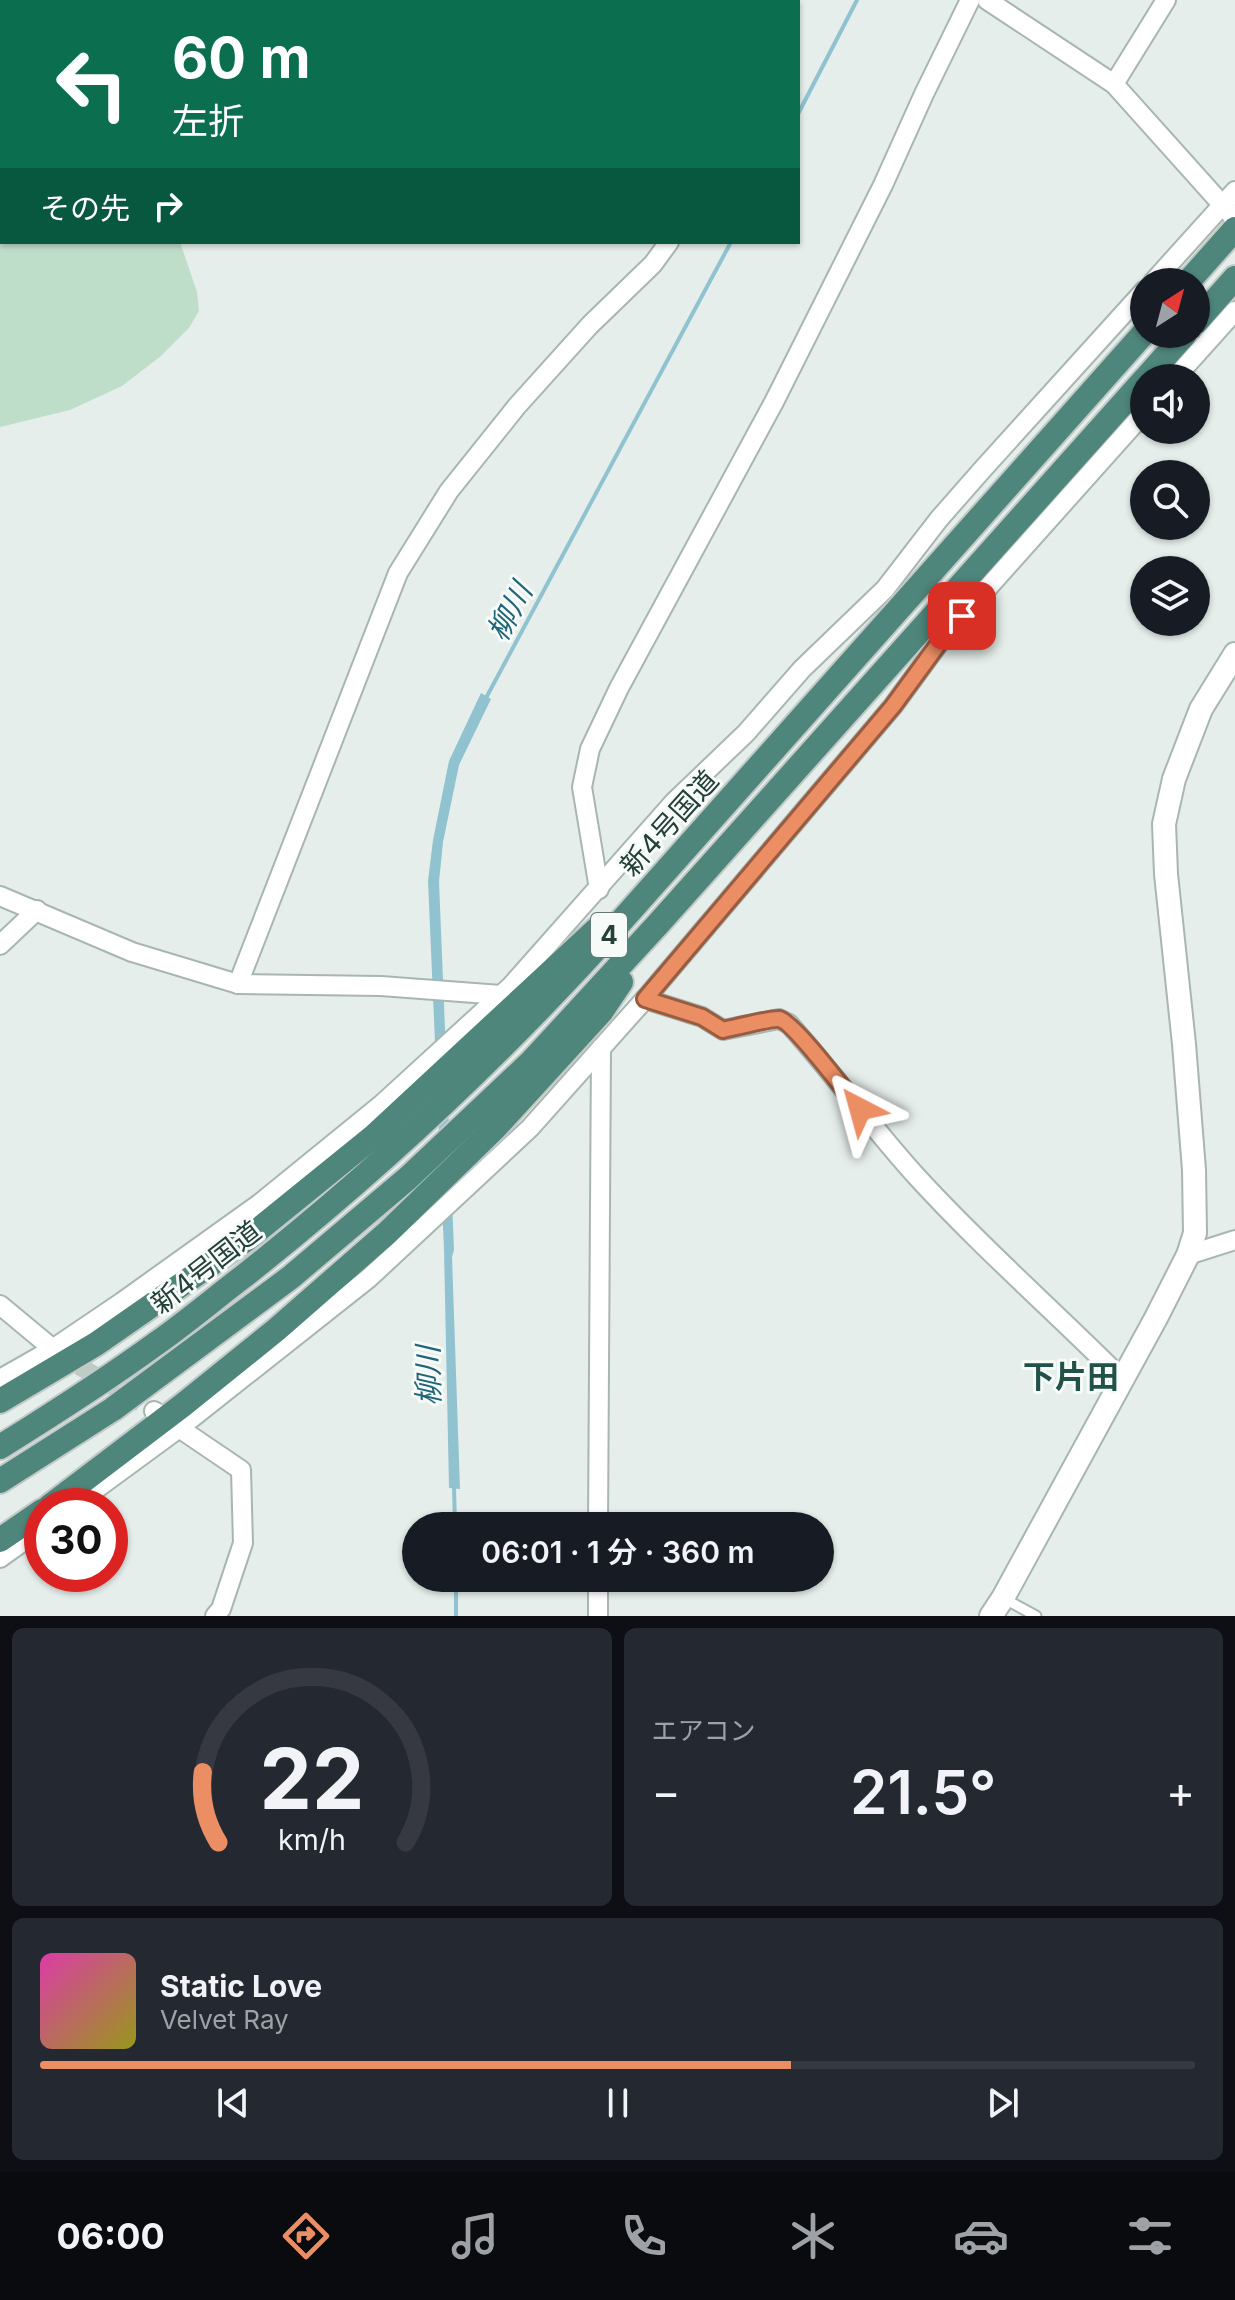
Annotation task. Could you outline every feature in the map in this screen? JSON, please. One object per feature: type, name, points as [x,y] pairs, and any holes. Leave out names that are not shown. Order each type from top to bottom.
[{"type":"highway","points":[[1200,268],[1235,229]]},
{"type":"highway","points":[[1210,306],[1235,278]]},
{"type":"highway","name":"新4号国道","points":[[0,1447],[159,1342],[275,1251],[392,1153],[556,994],[1131,348]]},
{"type":"highway","name":"新4号国道","points":[[1158,364],[1173,348]]},
{"type":"highway","name":"新4号国道","points":[[0,1481],[113,1409],[291,1277],[408,1178],[532,1061],[1130,396]]},
{"type":"highway","points":[[0,1401],[66,1359],[96,1344],[247,1239],[374,1136],[693,841]]},
{"type":"highway","points":[[74,1488],[166,1420],[276,1330],[365,1252],[495,1128],[601,1012],[659,923]]},
{"type":"highway","points":[[0,1540],[24,1523]]},
{"type":"street","points":[[599,889],[582,787],[590,749],[619,688],[774,402],[883,185],[970,0]]},
{"type":"street","points":[[987,0],[1114,84],[1229,212]]},
{"type":"street","points":[[1114,84],[1166,0]]},
{"type":"street","points":[[1168,268],[1229,212],[1235,191]]},
{"type":"street","points":[[238,984],[398,573],[449,491],[517,406],[582,333],[653,264],[668,244]]},
{"type":"street","points":[[0,1379],[66,1359],[122,1302],[259,1204],[382,1104],[501,995],[674,802],[746,733],[802,669],[885,589],[939,519],[1130,306]]},
{"type":"street","points":[[1188,364],[1235,311]]},
{"type":"street","points":[[92,1488],[166,1420],[369,1278],[530,1128],[645,999],[893,706],[942,639],[1130,429]]},
{"type":"street","points":[[997,1607],[1122,1381],[1188,1255],[1195,1233],[1194,1170],[1164,824],[1174,779],[1201,709],[1235,654]]},
{"type":"street","points":[[0,896],[132,952],[238,984],[381,986],[501,995]]},
{"type":"street","points":[[0,945],[37,910]]},
{"type":"street","points":[[645,999],[702,1017],[723,1030],[779,1019],[789,1024],[919,1179],[1122,1381]]},
{"type":"street","points":[[598,1512],[601,1048]]},
{"type":"street","points":[[1188,1255],[1235,1240]]},
{"type":"street","points":[[0,1305],[66,1359]]},
{"type":"street","points":[[166,1420],[241,1470],[243,1543],[221,1609],[215,1616]]},
{"type":"street","points":[[0,1558],[24,1541]]},
{"type":"street","points":[[598,1592],[598,1616]]},
{"type":"lane","points":[[997,1607],[1036,1616]]},
{"type":"green space","points":[[0,244],[181,244],[197,292],[199,311],[189,328],[161,356],[122,386],[70,410],[0,427]]},
{"type":"water","points":[[481,693],[491,699],[459,765],[443,842],[439,882],[460,1489],[449,1488],[444,1249],[428,881],[449,761]]},
{"type":"waterway","name":"柳川","points":[[800,110],[857,0]]},
{"type":"waterway","name":"柳川","points":[[486,698],[730,244]]},
{"type":"waterway","name":"柳川","points":[[454,1487],[455,1512]]},
{"type":"waterway","name":"柳川","points":[[456,1592],[456,1616]]},
{"type":"tunnel","points":[[79,1366],[154,1411]]},
{"type":"district","name":"下片田","points":[[1071,1377]]},
{"type":"route","points":[[860,1109],[789,1024],[779,1019],[723,1030],[702,1017],[645,999],[893,706],[962,616]]}]
